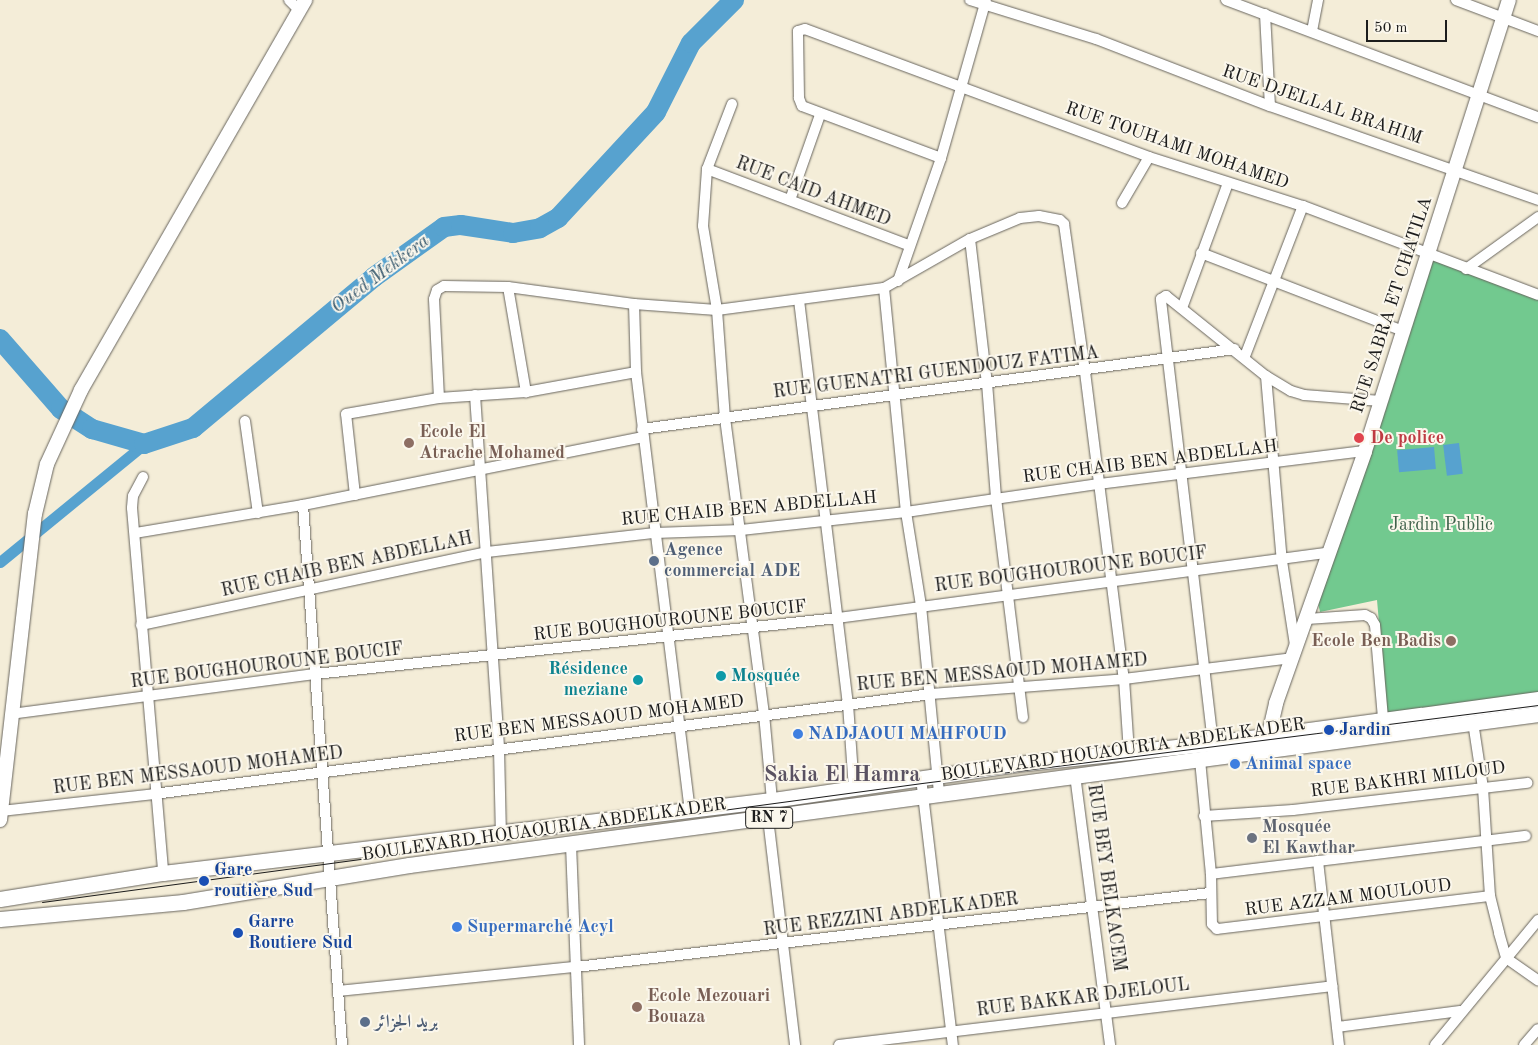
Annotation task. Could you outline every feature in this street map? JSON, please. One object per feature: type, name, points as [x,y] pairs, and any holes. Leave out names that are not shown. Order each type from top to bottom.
[{"type":"main road","name":"RUE SABRA ET CHATILA","points":[[1270,742],[1294,652],[1381,401],[1426,251],[1456,169],[1509,0]]},
{"type":"main road","points":[[0,815],[35,514],[47,464],[58,436],[81,390],[297,4]]},
{"type":"main road","name":"BOULEVARD HOUAOURIA ABDELKADER","points":[[0,919],[183,902],[329,880],[409,865],[768,818],[932,794],[1200,760],[1270,742],[1383,719],[1538,699]]},
{"type":"main road","name":"BOULEVARD HOUAOURIA ABDELKADER","points":[[0,899],[163,873],[501,834],[1129,752],[1213,743],[1270,742],[1538,714]]},
{"type":"street","name":"RUE DJELLAL BRAHIM","points":[[970,0],[986,2],[1096,39],[1270,106],[1456,169],[1538,200]]},
{"type":"street","points":[[1226,0],[1538,118]]},
{"type":"street","points":[[1312,31],[1318,0]]},
{"type":"street","points":[[1456,0],[1538,30]]},
{"type":"street","points":[[898,281],[908,245],[941,158],[986,2]]},
{"type":"street","points":[[1265,14],[1270,106]]},
{"type":"street","name":"RUE TOUHAMI MOHAMED","points":[[820,115],[799,102],[796,35],[805,29],[1149,157],[1303,206],[1538,295]]},
{"type":"street","points":[[732,104],[707,169],[703,226],[717,310],[726,418],[764,714],[772,800]]},
{"type":"street","points":[[790,200],[820,115],[941,158]]},
{"type":"street","points":[[1122,203],[1149,157]]},
{"type":"street","name":"RUE CAID AHMED","points":[[707,169],[908,245]]},
{"type":"street","points":[[1182,308],[1228,183]]},
{"type":"street","points":[[1245,356],[1303,206]]},
{"type":"street","points":[[439,398],[434,299],[437,290],[458,284],[508,287],[634,304],[717,310],[884,288],[970,239],[1020,218],[1052,217],[1064,224],[1085,372],[1124,680],[1129,752]]},
{"type":"street","points":[[1466,269],[1537,217]]},
{"type":"street","points":[[970,239],[988,383],[996,498],[1010,596],[1023,717]]},
{"type":"street","points":[[1201,253],[1403,330]]},
{"type":"street","points":[[508,287],[526,392]]},
{"type":"street","points":[[884,288],[906,512],[921,606],[930,694],[937,777],[932,794],[937,924],[953,1045]]},
{"type":"street","points":[[1213,743],[1169,359],[1160,302],[1166,296],[1234,350],[1245,356],[1266,376],[1304,395],[1381,401]]},
{"type":"street","points":[[799,300],[810,405],[848,704],[854,789]]},
{"type":"street","points":[[634,304],[636,372],[690,809]]},
{"type":"street","name":"RUE GUENATRI GUENDOUZ FATIMA","points":[[135,533],[355,495],[643,433],[726,418],[810,405],[894,397],[988,383],[1085,372],[1234,350]]},
{"type":"street","points":[[355,495],[346,414],[439,398],[526,392],[636,372]]},
{"type":"street","points":[[1266,376],[1282,561],[1294,652]]},
{"type":"street","points":[[475,395],[494,657],[501,834]]},
{"type":"street","points":[[245,421],[258,513]]},
{"type":"street","name":"RUE CHAIB BEN ABDELLAH","points":[[141,625],[487,552],[655,533],[741,530],[824,519],[906,512],[1181,473],[1364,451]]},
{"type":"street","points":[[143,477],[133,496],[154,794],[163,873]]},
{"type":"street","points":[[303,505],[342,1045]]},
{"type":"street","name":"RUE BOUGHOUROUNE BOUCIF","points":[[11,714],[147,698],[315,674],[752,629],[1194,570],[1282,561],[1330,552]]},
{"type":"street","points":[[1307,619],[1365,615],[1371,618],[1375,625],[1383,719]]},
{"type":"street","name":"RUE BEN MESSAOUD MOHAMED","points":[[0,815],[764,714],[930,694],[1124,680],[1206,669],[1294,652]]},
{"type":"street","points":[[1472,722],[1483,788],[1490,896],[1506,958],[1538,980]]},
{"type":"street","points":[[1200,760],[1211,874],[1210,893]]},
{"type":"street","name":"RUE BEY BELKACEM","points":[[1076,775],[1095,909],[1110,1045]]},
{"type":"street","points":[[932,794],[937,777]]},
{"type":"street","points":[[922,778],[932,794]]},
{"type":"street","name":"RUE BAKHRI MILOUD","points":[[1204,816],[1293,810],[1527,783]]},
{"type":"street","points":[[768,818],[795,1045]]},
{"type":"street","points":[[1211,874],[1526,836]]},
{"type":"street","points":[[571,844],[579,1045]]},
{"type":"street","points":[[1318,861],[1340,1045]]},
{"type":"street","name":"RUE REZZINI ABDELKADER","points":[[338,991],[782,944],[937,924],[1095,909],[1210,893]]},
{"type":"street","name":"RUE AZZAM MOULOUD","points":[[1210,893],[1212,924],[1217,929],[1225,930],[1325,914],[1490,896]]},
{"type":"street","points":[[1435,1045],[1460,1011],[1538,920]]},
{"type":"street","name":"RUE BAKKAR DJELOUL","points":[[839,1045],[1106,1011],[1332,986]]},
{"type":"street","points":[[1337,1027],[1460,1011]]},
{"type":"street","points":[[1524,1045],[1538,1029]]},
{"type":"green space","name":"Jardin Public","points":[[1432,259],[1538,299],[1538,694],[1387,714],[1377,600],[1320,612],[1316,594]]},
{"type":"water","points":[[1459,443],[1463,474],[1447,476],[1443,445]]},
{"type":"water","points":[[1434,447],[1436,469],[1399,472],[1397,450]]},
{"type":"waterway","name":"Oued Mekkera","points":[[0,339],[61,409],[92,429],[144,444],[193,428],[374,277],[444,227],[461,225],[513,233],[540,228],[558,218],[656,112],[691,43],[734,0]]},
{"type":"waterway","points":[[0,562],[144,444]]},
{"type":"tram line","points":[[42,902],[922,783],[1538,705]]},
{"type":"place","name":"De police","points":[[1359,438]]},
{"type":"place","name":"Ecole El Atrache Mohamed","points":[[409,443]]},
{"type":"place","name":"Agence commercial ADE","points":[[654,561]]},
{"type":"place","name":"Ecole Ben Badis","points":[[1451,641]]},
{"type":"place","name":"Mosquée","points":[[721,676]]},
{"type":"place","name":"Résidence meziane","points":[[638,680]]},
{"type":"place","name":"Jardin","points":[[1329,730]]},
{"type":"place","name":"NADJAOUI MAHFOUD","points":[[798,734]]},
{"type":"place","name":"Animal space","points":[[1235,764]]},
{"type":"place","name":"Mosquée El Kawthar","points":[[1252,838]]},
{"type":"place","name":"Gare routière Sud","points":[[204,881]]},
{"type":"place","name":"Supermarché Acyl","points":[[457,927]]},
{"type":"place","name":"Garre Routiere Sud","points":[[238,933]]},
{"type":"place","name":"Ecole Mezouari Bouaza","points":[[637,1007]]},
{"type":"place","name":"بريد الجزائر","points":[[365,1022]]},
{"type":"district","name":"Sakia El Hamra","points":[[842,776]]}]
